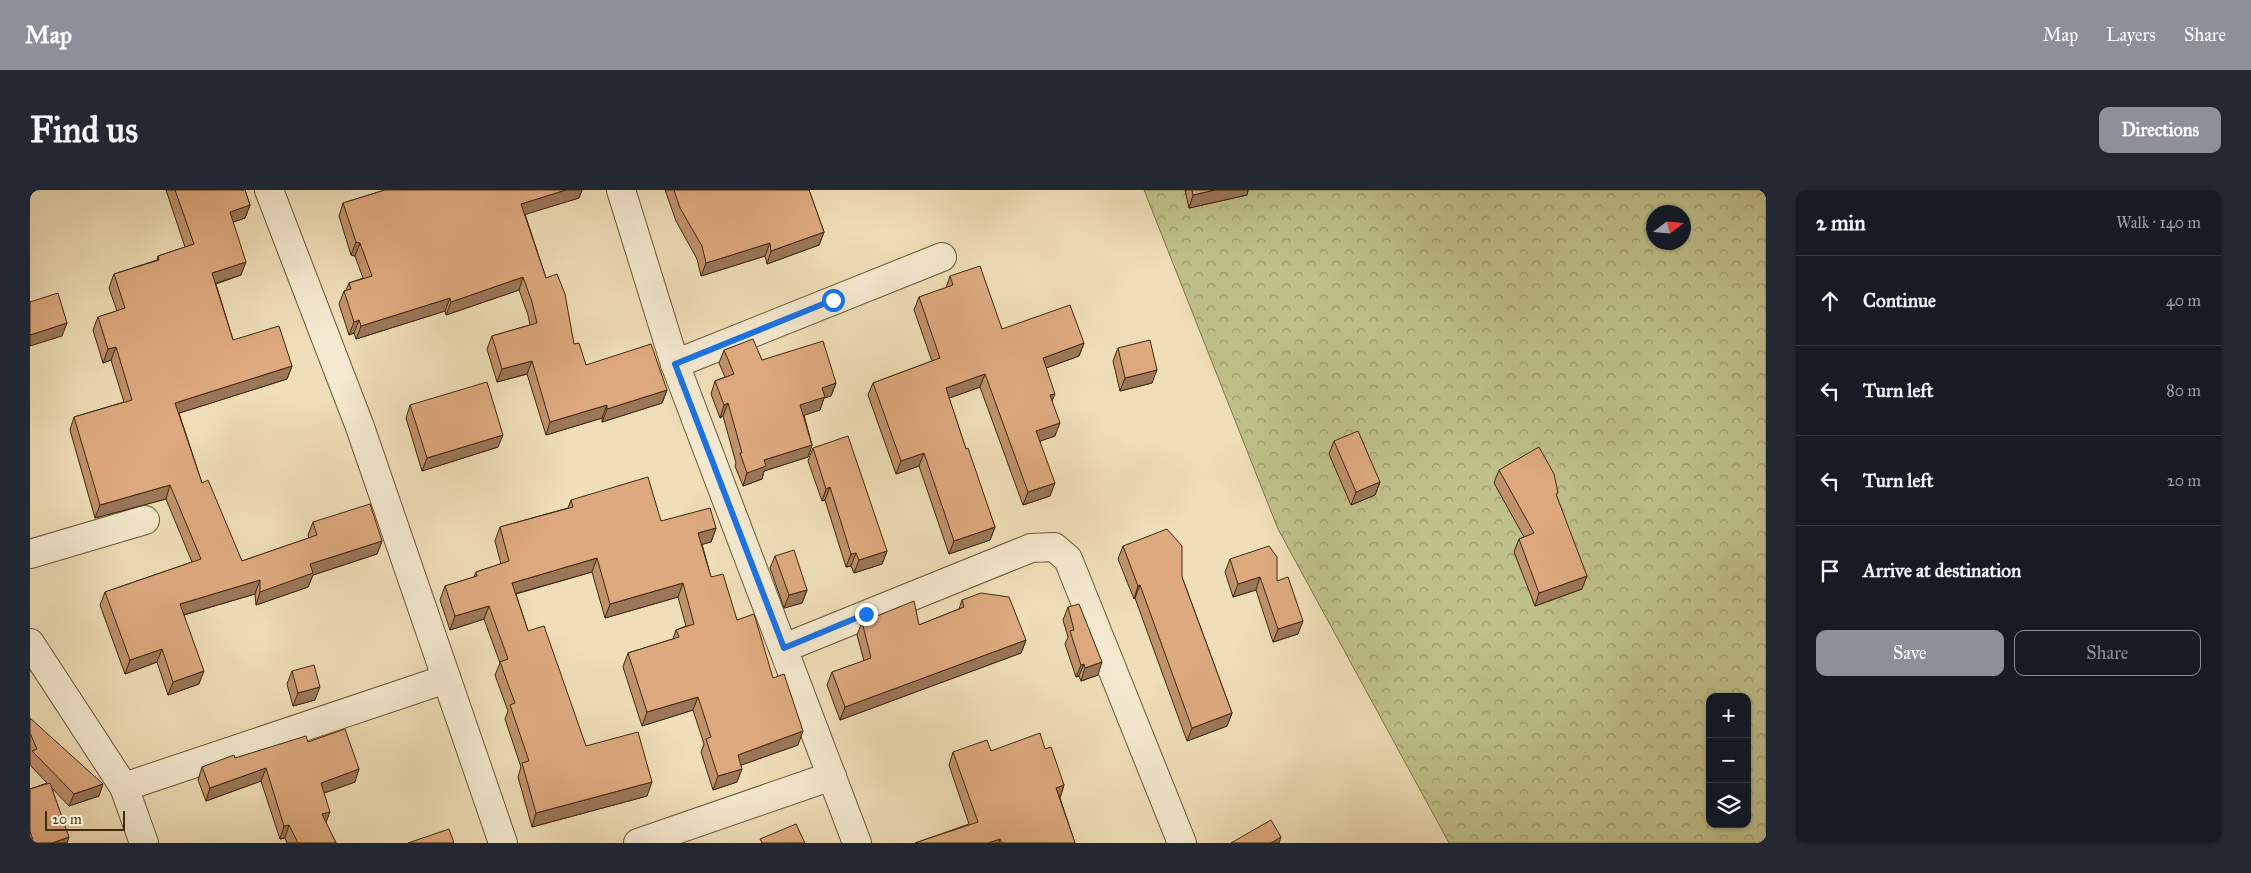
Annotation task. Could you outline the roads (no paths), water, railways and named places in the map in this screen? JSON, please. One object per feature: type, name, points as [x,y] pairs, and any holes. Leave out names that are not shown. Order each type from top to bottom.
[{"type":"street","points":[[269,190],[360,427],[503,843]]},
{"type":"street","points":[[621,190],[675,364],[857,843]]},
{"type":"street","points":[[675,364],[942,257]]},
{"type":"street","points":[[30,554],[145,520]]},
{"type":"street","points":[[784,648],[1032,548],[1054,548],[1068,559],[1182,843]]},
{"type":"street","points":[[30,643],[124,786],[144,843]]},
{"type":"street","points":[[124,786],[446,679]]},
{"type":"street","points":[[638,843],[832,776]]}]
